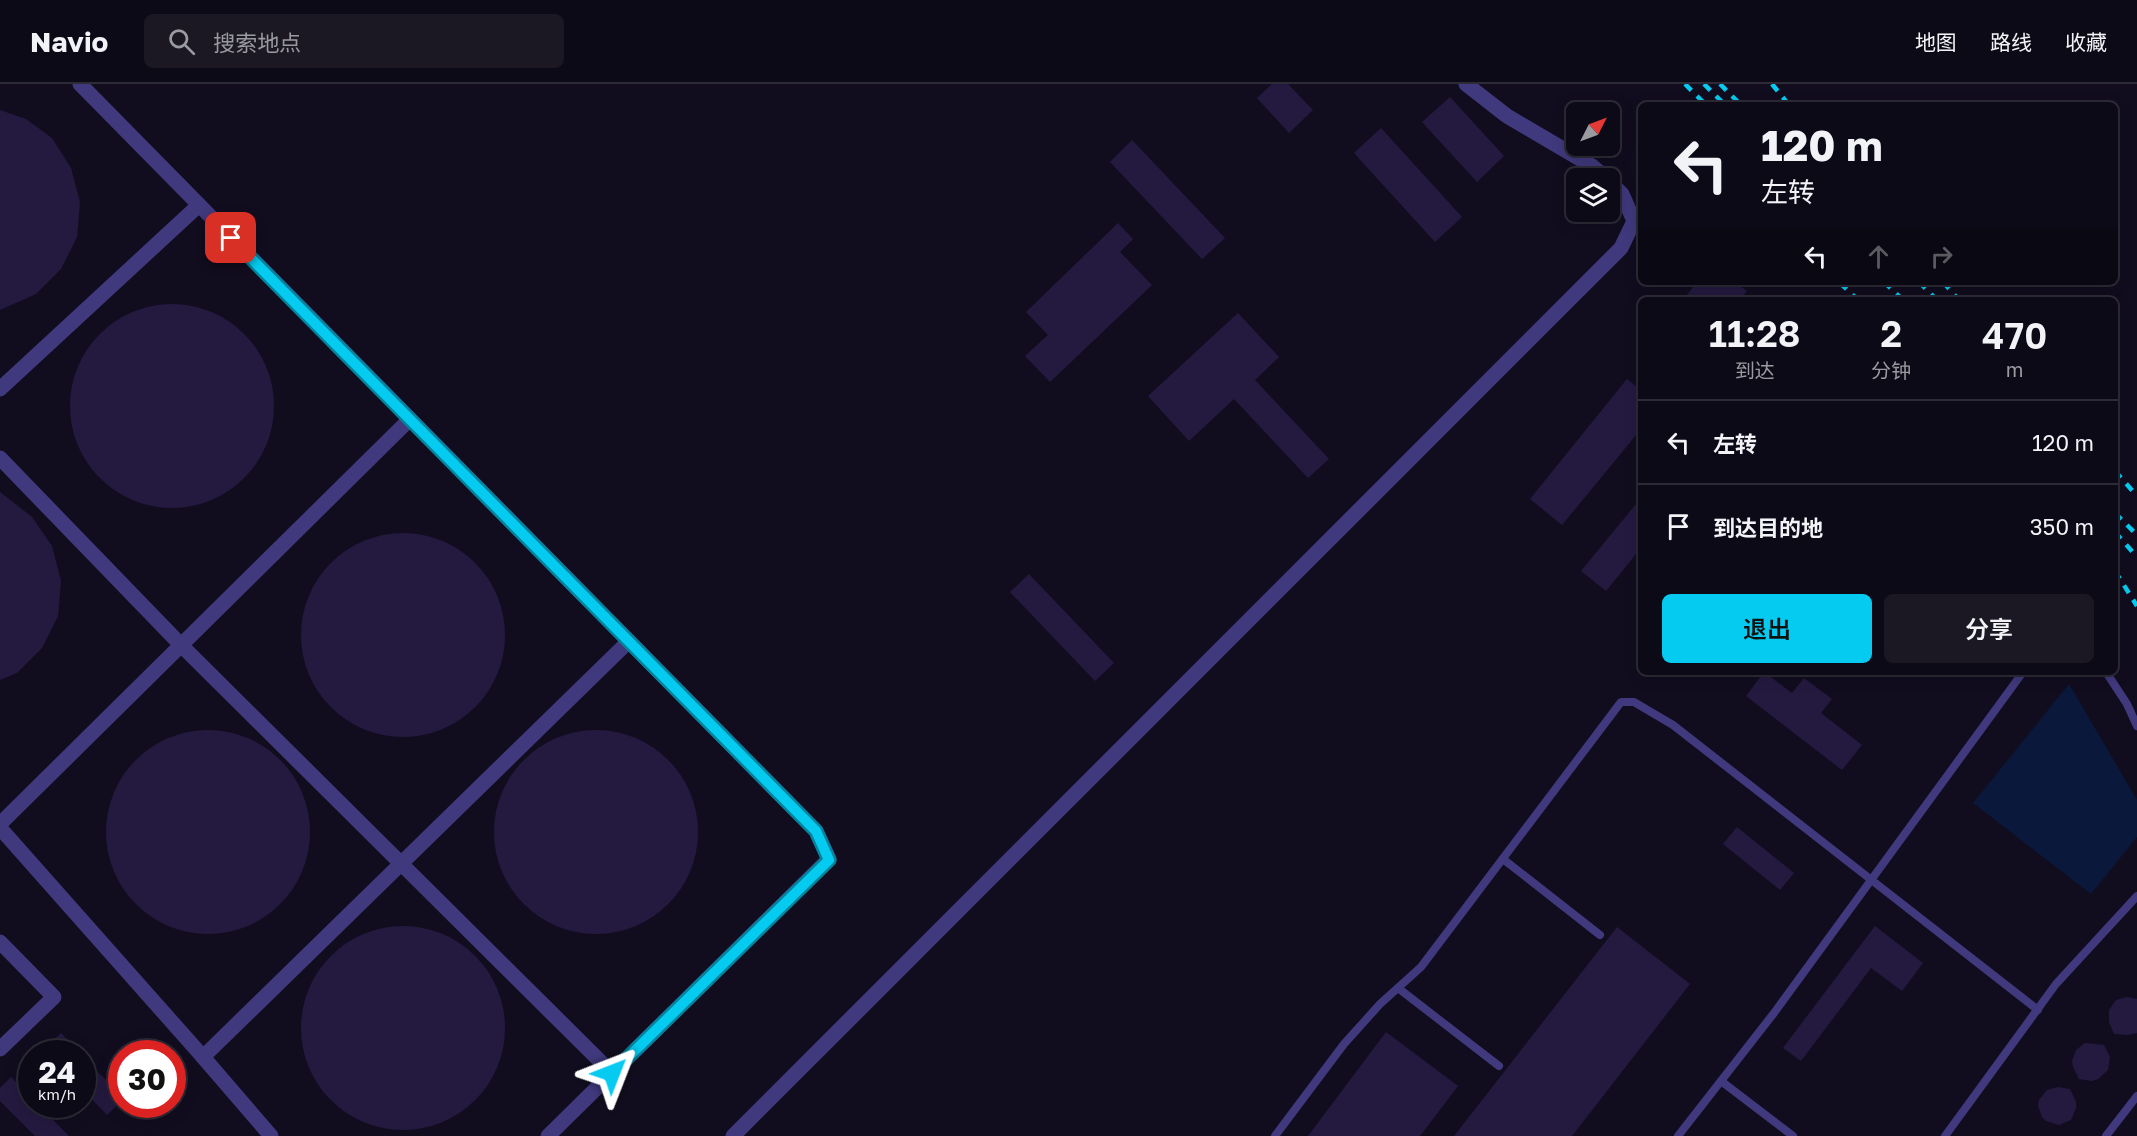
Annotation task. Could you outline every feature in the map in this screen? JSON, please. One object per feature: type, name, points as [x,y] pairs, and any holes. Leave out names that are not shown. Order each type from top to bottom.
[{"type":"street","points":[[80,84],[816,831],[829,860],[548,1136]]},
{"type":"street","points":[[1466,84],[1507,116],[1594,168]]},
{"type":"street","points":[[733,1136],[1621,248],[1634,221],[1620,192]]},
{"type":"street","points":[[0,389],[199,205]]},
{"type":"street","points":[[271,1136],[0,826],[410,419]]},
{"type":"street","points":[[0,458],[181,645],[612,1073]]},
{"type":"street","points":[[203,1057],[629,641]]},
{"type":"street","points":[[0,942],[54,997],[0,1049]]},
{"type":"lane","points":[[1678,1136],[1873,880],[2021,675]]},
{"type":"lane","points":[[2108,675],[2127,704],[2137,726]]},
{"type":"lane","points":[[1275,1136],[1344,1044],[1380,1004],[1421,968],[1621,702],[1634,702],[1673,725],[2038,1010]]},
{"type":"lane","points":[[1503,859],[1600,935]]},
{"type":"lane","points":[[1945,1136],[2056,984],[2137,896]]},
{"type":"lane","points":[[1398,988],[1499,1066]]},
{"type":"lane","points":[[1721,1081],[1793,1136]]},
{"type":"lane","points":[[2106,1136],[2137,1096]]},
{"type":"water","points":[[2069,684],[2137,800],[2137,837],[2091,894],[1973,803]]},
{"type":"building","points":[[1272,84],[1288,84],[1313,110],[1289,133],[1257,98]]},
{"type":"building","points":[[1450,97],[1504,156],[1477,182],[1422,122]]},
{"type":"building","points":[[0,110],[26,119],[52,138],[71,168],[80,202],[77,237],[61,269],[36,294],[0,310]]},
{"type":"building","points":[[1381,128],[1462,217],[1435,242],[1354,153]]},
{"type":"building","points":[[1132,140],[1225,238],[1202,259],[1110,162]]},
{"type":"building","points":[[1118,223],[1133,239],[1120,252],[1152,285],[1050,382],[1025,356],[1048,335],[1026,312]]},
{"type":"building","points":[[1695,285],[1739,285],[1747,291],[1742,297],[1685,297]]},
{"type":"building","points":[[172,304],[192,306],[211,312],[228,321],[244,334],[257,350],[266,367],[272,386],[274,406],[272,426],[266,445],[257,462],[244,478],[228,491],[211,500],[192,506],[172,508],[152,506],[133,500],[116,491],[100,478],[87,462],[78,445],[72,426],[70,406],[72,386],[78,367],[87,350],[100,334],[116,321],[133,312],[152,306]]},
{"type":"building","points":[[1238,313],[1279,357],[1255,380],[1329,459],[1308,478],[1234,399],[1189,441],[1148,396]]},
{"type":"building","points":[[1627,379],[1638,388],[1638,433],[1562,525],[1530,499]]},
{"type":"building","points":[[0,492],[32,517],[52,546],[61,581],[58,616],[42,648],[17,673],[0,680]]},
{"type":"building","points":[[1638,502],[1638,552],[1606,591],[1581,571]]},
{"type":"building","points":[[403,533],[423,535],[442,541],[475,563],[497,596],[503,615],[505,635],[503,655],[497,674],[475,707],[442,729],[423,735],[403,737],[383,735],[364,729],[331,707],[309,674],[303,655],[301,635],[303,615],[309,596],[331,563],[364,541],[383,535]]},
{"type":"building","points":[[1029,574],[1114,663],[1095,681],[1010,592]]},
{"type":"building","points":[[1762,675],[1768,675],[1792,693],[1804,678],[1832,699],[1821,713],[1862,745],[1842,770],[1746,696]]},
{"type":"building","points":[[208,730],[228,732],[247,738],[280,760],[302,793],[308,812],[310,832],[308,852],[302,871],[280,904],[247,926],[228,932],[208,934],[188,932],[169,926],[136,904],[114,871],[108,852],[106,832],[108,812],[114,793],[136,760],[169,738],[188,732]]},
{"type":"building","points":[[596,730],[616,732],[635,738],[652,747],[668,760],[681,776],[690,793],[696,812],[698,832],[696,852],[690,871],[681,888],[668,904],[652,917],[635,926],[616,932],[596,934],[576,932],[557,926],[540,917],[524,904],[511,888],[502,871],[496,852],[494,832],[496,812],[502,793],[511,776],[524,760],[540,747],[557,738],[576,732]]},
{"type":"building","points":[[1737,827],[1794,873],[1780,890],[1723,844]]},
{"type":"building","points":[[403,926],[423,928],[442,934],[459,943],[475,956],[488,972],[497,989],[503,1008],[505,1028],[503,1048],[497,1067],[488,1084],[475,1100],[459,1113],[442,1122],[423,1128],[403,1130],[383,1128],[364,1122],[347,1113],[331,1100],[318,1084],[309,1067],[303,1048],[301,1028],[303,1008],[309,989],[318,972],[331,956],[347,943],[364,934],[383,928]]},
{"type":"building","points":[[1875,926],[1923,963],[1902,991],[1871,968],[1801,1061],[1783,1048]]},
{"type":"building","points":[[1617,927],[1690,984],[1572,1136],[1454,1136]]},
{"type":"building","points":[[2127,997],[2137,999],[2137,1033],[2114,1034],[2109,1022],[2109,1010],[2116,1000]]},
{"type":"building","points":[[1386,1032],[1458,1086],[1420,1136],[1308,1136]]},
{"type":"building","points":[[61,1033],[68,1040],[54,1040]]},
{"type":"building","points":[[2085,1043],[2104,1045],[2110,1057],[2108,1070],[2092,1081],[2079,1079],[2073,1067],[2072,1061],[2076,1050]]},
{"type":"building","points":[[96,1070],[108,1082],[107,1115],[96,1104]]},
{"type":"building","points":[[11,1077],[18,1084],[18,1118],[51,1118],[69,1136],[35,1136],[0,1101],[0,1088]]},
{"type":"building","points":[[2058,1087],[2070,1089],[2076,1102],[2071,1120],[2059,1125],[2046,1121],[2038,1106],[2039,1100],[2047,1090]]},
{"type":"railway","points":[[1685,84],[1703,102]]},
{"type":"railway","points":[[1704,84],[1722,102]]},
{"type":"railway","points":[[1720,84],[1738,102]]},
{"type":"railway","points":[[1772,84],[1787,102]]},
{"type":"railway","points":[[1842,285],[1855,297]]},
{"type":"railway","points":[[1887,285],[1900,297]]},
{"type":"railway","points":[[1922,285],[1934,297]]},
{"type":"railway","points":[[1946,285],[1956,297]]},
{"type":"railway","points":[[2118,474],[2137,496]]},
{"type":"railway","points":[[2118,516],[2137,535]]},
{"type":"railway","points":[[2118,535],[2137,557]]},
{"type":"railway","points":[[2118,576],[2137,606]]},
{"type":"route","points":[[231,238],[816,831],[829,860],[612,1073]]}]
